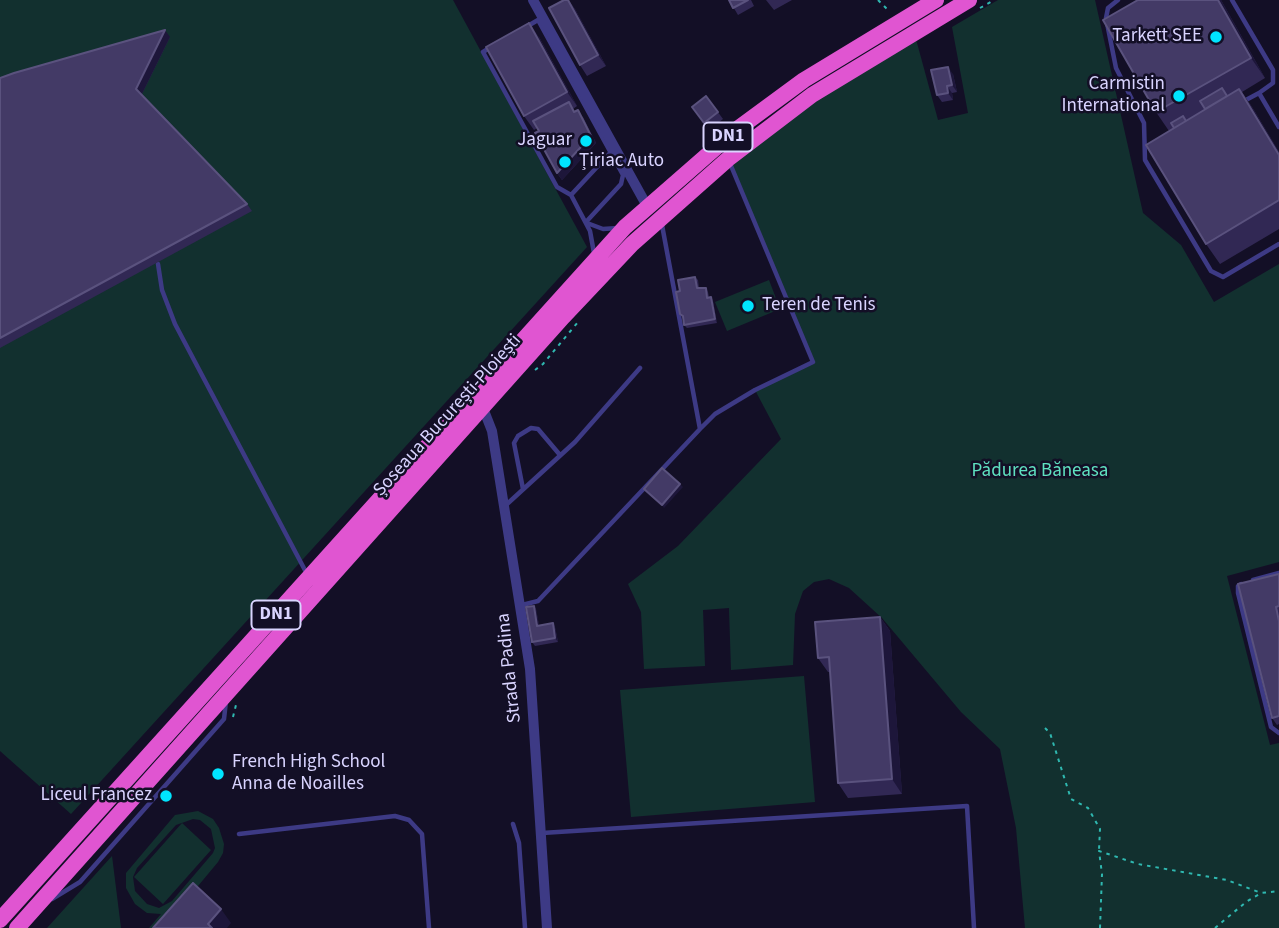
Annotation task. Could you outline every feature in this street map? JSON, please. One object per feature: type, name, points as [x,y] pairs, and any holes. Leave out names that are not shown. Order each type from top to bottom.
[{"type":"highway","name":"Șoseaua București-Ploiești","points":[[0,920],[625,227],[736,130],[804,80],[936,0]]},
{"type":"highway","name":"Șoseaua București-Ploiești","points":[[17,928],[234,697],[483,408],[632,244],[728,159],[813,95],[972,6]]},
{"type":"street","points":[[533,0],[647,206]]},
{"type":"street","name":"Strada Padina","points":[[483,408],[492,431],[522,605],[530,669],[547,928]]},
{"type":"lane","points":[[1118,0],[1106,13],[1116,68],[1144,123],[1145,160],[1215,274],[1223,277],[1279,244]]},
{"type":"lane","points":[[1233,0],[1273,70],[1273,83],[1235,107]]},
{"type":"lane","points":[[516,33],[538,20],[623,175],[623,181],[586,222]]},
{"type":"lane","points":[[1110,36],[1120,30]]},
{"type":"lane","points":[[494,45],[484,52],[557,187],[571,195],[586,222],[594,245],[594,259]]},
{"type":"lane","points":[[1259,93],[1279,127]]},
{"type":"lane","points":[[571,195],[610,153]]},
{"type":"lane","points":[[1145,160],[1154,155]]},
{"type":"lane","points":[[522,605],[538,601],[715,414],[813,362],[728,159]]},
{"type":"lane","points":[[661,217],[700,429]]},
{"type":"lane","points":[[586,222],[603,229],[625,227]]},
{"type":"lane","points":[[158,264],[162,290],[174,324],[309,578]]},
{"type":"lane","points":[[505,505],[575,442],[640,368]]},
{"type":"lane","points":[[523,489],[514,443],[518,436],[531,428],[538,429],[560,455]]},
{"type":"lane","points":[[1279,573],[1242,583],[1237,589],[1271,727],[1279,733]]},
{"type":"lane","points":[[541,833],[967,806],[974,928]]},
{"type":"lane","points":[[239,834],[396,816],[408,820],[422,834],[429,928]]},
{"type":"lane","points":[[513,824],[518,834],[525,928]]},
{"type":"path","points":[[878,0],[899,22]]},
{"type":"path","points":[[972,6],[994,0]]},
{"type":"path","points":[[531,373],[543,364],[579,319]]},
{"type":"path","points":[[232,723],[236,704],[234,697]]},
{"type":"path","points":[[1045,728],[1050,733],[1071,799],[1088,808],[1100,829],[1100,928]]},
{"type":"path","points":[[1099,851],[1138,864],[1227,880],[1261,893]]},
{"type":"path","points":[[1215,928],[1261,893],[1279,891]]},
{"type":"green space","points":[[0,0],[453,0],[587,247],[71,814],[0,751]]},
{"type":"green space","name":"Pădurea Băneasa","points":[[998,0],[1095,0],[1143,213],[1181,245],[1214,302],[1279,264],[1279,562],[1227,576],[1270,745],[1279,743],[1279,928],[1025,928],[1016,828],[1000,749],[961,712],[882,618],[849,588],[829,579],[814,582],[803,591],[795,614],[793,665],[731,670],[729,608],[703,610],[705,666],[644,669],[641,612],[628,584],[678,546],[781,439],[755,390],[813,361],[728,159],[914,32],[938,120],[968,113],[952,27]]},
{"type":"green space","name":"Teren de Tenis","points":[[769,280],[780,309],[727,331],[715,302]]},
{"type":"green space","points":[[804,676],[815,802],[631,817],[620,690]]},
{"type":"green space","points":[[198,811],[213,819],[224,844],[223,853],[163,928],[149,928],[161,914],[147,913],[135,904],[126,888],[126,873],[175,815]],"holes":[[[193,819],[200,820],[211,829],[215,848],[213,853],[172,901],[159,908],[147,904],[135,891],[133,877],[137,868],[176,825]]]},
{"type":"green space","points":[[182,823],[211,850],[163,904],[134,877]]},
{"type":"green space","points":[[112,856],[121,928],[47,928]]},
{"type":"building","points":[[568,0],[598,55],[580,65],[549,8]]},
{"type":"building","points":[[729,0],[748,0],[733,8]]},
{"type":"building","points":[[1138,0],[1218,0],[1251,58],[1156,112],[1103,20]]},
{"type":"building","points":[[529,23],[567,92],[524,116],[486,47]]},
{"type":"building","points":[[165,30],[136,89],[247,204],[0,338],[0,78]]},
{"type":"building","points":[[948,67],[952,85],[947,86],[948,93],[937,95],[931,70]]},
{"type":"building","points":[[1222,88],[1227,96],[1205,109],[1200,101]]},
{"type":"building","points":[[1239,89],[1279,155],[1279,200],[1206,244],[1146,145]]},
{"type":"building","points":[[706,96],[718,112],[704,123],[692,107]]},
{"type":"building","name":"Țiriac Auto","points":[[569,102],[574,112],[578,110],[591,136],[557,173],[535,133],[539,131],[533,121]]},
{"type":"building","points":[[1183,116],[1186,121],[1174,128],[1171,123]]},
{"type":"building","points":[[695,277],[697,288],[706,288],[707,298],[711,297],[715,319],[684,325],[676,292],[680,291],[678,280]]},
{"type":"building","points":[[662,468],[680,484],[662,505],[644,489]]},
{"type":"building","points":[[1279,574],[1279,606],[1276,607],[1279,621],[1279,716],[1272,718],[1238,584]]},
{"type":"building","points":[[534,606],[537,626],[553,623],[555,638],[532,642],[526,607]]},
{"type":"building","points":[[880,617],[892,779],[838,783],[829,657],[818,658],[815,622]]},
{"type":"building","points":[[193,883],[221,909],[208,924],[212,928],[153,928]]},
{"type":"place","name":"Tarkett SEE","points":[[1216,37]]},
{"type":"place","name":"Carmistin International","points":[[1179,96]]},
{"type":"place","name":"Jaguar","points":[[586,141]]},
{"type":"place","name":"Țiriac Auto","points":[[565,162]]},
{"type":"place","name":"Teren de Tenis","points":[[748,306]]},
{"type":"place","name":"French High School Anna de Noailles","points":[[218,774]]},
{"type":"place","name":"Liceul Francez","points":[[166,796]]}]
